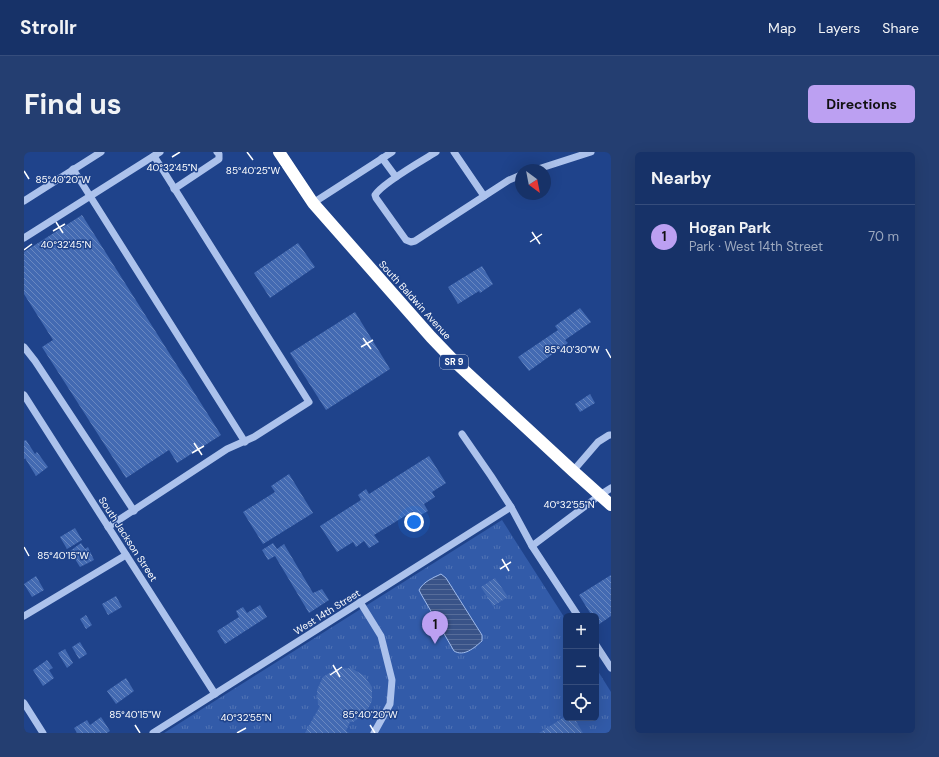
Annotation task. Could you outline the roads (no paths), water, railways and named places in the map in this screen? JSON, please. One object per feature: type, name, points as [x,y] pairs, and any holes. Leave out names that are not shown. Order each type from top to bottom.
[{"type":"highway","name":"SR 9","points":[[279,152],[313,203]]},
{"type":"highway","name":"South Baldwin Avenue","points":[[313,203],[454,361],[611,505]]},
{"type":"street","points":[[24,200],[100,152]]},
{"type":"street","points":[[174,189],[219,159],[219,154],[217,152]]},
{"type":"street","points":[[313,203],[392,152]]},
{"type":"street","points":[[436,152],[396,177],[380,189],[376,196],[406,240],[409,241],[416,241],[515,177]]},
{"type":"street","points":[[454,152],[484,196]]},
{"type":"street","points":[[551,165],[591,152]]},
{"type":"street","points":[[24,238],[157,154],[174,189],[309,402],[254,437],[227,449],[108,527]]},
{"type":"street","points":[[382,158],[396,177]]},
{"type":"street","points":[[73,169],[245,442]]},
{"type":"street","points":[[24,347],[40,368],[134,511]]},
{"type":"street","name":"South Jackson Street","points":[[24,395],[27,408],[108,527],[215,694]]},
{"type":"street","points":[[462,434],[511,507],[532,546],[576,613]]},
{"type":"street","points":[[573,471],[598,442],[611,435]]},
{"type":"street","points":[[532,546],[611,488]]},
{"type":"street","name":"West 14th Street","points":[[154,733],[511,507]]},
{"type":"street","points":[[24,616],[126,555]]},
{"type":"street","points":[[360,602],[381,636],[392,680],[390,704],[374,733]]},
{"type":"street","points":[[599,649],[611,668]]},
{"type":"street","points":[[24,703],[43,733]]},
{"type":"place","name":"Hogan Park","points":[[435,644]]}]
